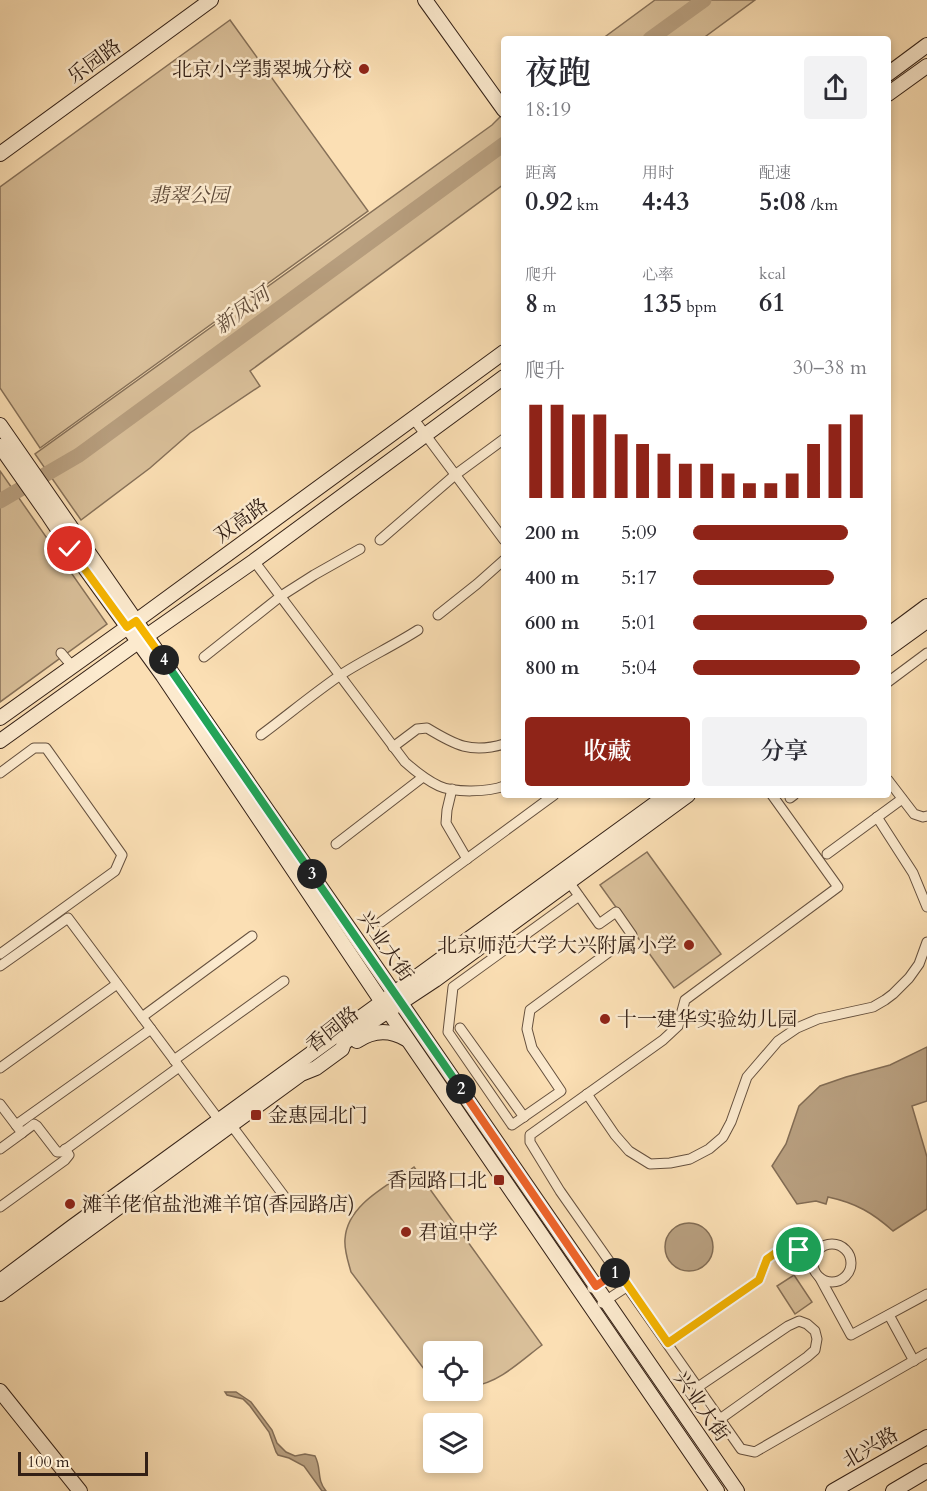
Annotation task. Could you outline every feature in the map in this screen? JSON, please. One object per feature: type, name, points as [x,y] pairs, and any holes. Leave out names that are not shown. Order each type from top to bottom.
[{"type":"street","name":"乐园路","points":[[0,154],[211,0]]},
{"type":"street","points":[[425,0],[501,106]]},
{"type":"street","points":[[891,72],[927,45]]},
{"type":"street","points":[[891,92],[927,66]]},
{"type":"street","name":"双高路","points":[[0,718],[501,354]]},
{"type":"street","name":"双高路","points":[[0,741],[254,561],[501,379]]},
{"type":"street","points":[[413,418],[501,536]]},
{"type":"street","name":"兴业大街","points":[[0,425],[25,472],[47,503],[70,549],[132,624],[398,998],[737,1491]]},
{"type":"street","points":[[380,540],[455,475],[501,441]]},
{"type":"street","name":"兴业大街","points":[[0,446],[25,472]]},
{"type":"street","points":[[204,657],[281,596],[360,549]]},
{"type":"street","points":[[254,561],[405,762],[423,777],[441,787],[461,790],[501,787]]},
{"type":"street","points":[[438,615],[501,562]]},
{"type":"street","points":[[891,633],[927,606]]},
{"type":"street","points":[[891,647],[927,621]]},
{"type":"street","points":[[261,735],[340,676],[418,630]]},
{"type":"street","name":"兴业大街","points":[[142,639],[163,676],[385,1006],[717,1491]]},
{"type":"street","points":[[61,653],[72,666]]},
{"type":"street","points":[[891,680],[926,655]]},
{"type":"street","points":[[393,747],[417,729],[427,728],[467,748],[489,749],[501,745]]},
{"type":"street","points":[[0,773],[34,748],[46,748],[122,855],[115,871],[1,951]]},
{"type":"street","points":[[336,844],[423,777]]},
{"type":"street","points":[[891,784],[914,814],[927,816]]},
{"type":"street","points":[[452,789],[446,823],[468,859]]},
{"type":"street","points":[[381,922],[550,798]]},
{"type":"street","name":"香园路","points":[[0,1281],[72,1227],[398,998],[663,798]]},
{"type":"street","name":"香园路","points":[[398,998],[435,980],[684,798]]},
{"type":"street","points":[[774,798],[838,887],[685,1000],[678,1026],[663,1040],[530,1135],[530,1142],[560,1191],[741,1449],[755,1452],[927,1353]]},
{"type":"street","points":[[827,854],[902,799]]},
{"type":"street","points":[[877,817],[913,873],[927,907]]},
{"type":"street","points":[[569,882],[579,896],[599,924],[615,912],[632,934],[530,1010],[527,1029],[532,1048],[561,1091],[512,1125],[448,1032],[453,987],[579,896]]},
{"type":"street","points":[[0,966],[68,918],[177,1064],[225,1120],[290,1204]]},
{"type":"street","points":[[142,1017],[252,936]]},
{"type":"street","points":[[586,1094],[629,1151],[650,1164],[690,1159],[709,1149],[723,1137],[731,1122],[747,1077],[778,1041],[797,1028],[818,1019],[873,1007],[885,1000],[909,978],[919,964],[927,942]]},
{"type":"street","points":[[19,1129],[34,1124],[57,1152],[62,1152],[284,981]]},
{"type":"street","points":[[0,1068],[117,984]]},
{"type":"street","name":"香园路","points":[[0,1294],[225,1120],[301,1074],[316,1068],[342,1049],[344,1043],[385,1006]]},
{"type":"street","points":[[460,1028],[524,1117]]},
{"type":"street","points":[[0,1149],[19,1129],[151,1029]]},
{"type":"street","points":[[342,1049],[364,1036],[380,1031],[397,1034],[408,1040]]},
{"type":"street","points":[[0,1104],[19,1129]]},
{"type":"street","points":[[0,1207],[65,1160],[69,1155],[65,1149]]},
{"type":"street","points":[[814,1270],[813,1257],[816,1252],[827,1245],[839,1245],[849,1254],[850,1267],[844,1277],[832,1282],[820,1278]]},
{"type":"street","points":[[668,1343],[759,1280],[767,1259],[784,1247],[799,1250],[820,1278],[851,1335],[927,1294]]},
{"type":"street","points":[[582,1294],[618,1271]]},
{"type":"street","points":[[592,1309],[628,1286]]},
{"type":"street","points":[[889,1315],[914,1361]]},
{"type":"street","points":[[698,1387],[788,1326],[799,1321],[815,1330],[817,1340],[815,1350],[720,1419]]},
{"type":"street","points":[[0,1391],[80,1491]]},
{"type":"street","name":"北兴路","points":[[833,1491],[927,1437]]},
{"type":"street","points":[[893,1491],[927,1471]]},
{"type":"green space","points":[[655,0],[755,0],[706,36],[606,36]]},
{"type":"green space","name":"翡翠公园","points":[[230,20],[368,211],[40,448],[0,388],[0,187]]},
{"type":"green space","points":[[501,116],[501,186],[250,371],[260,386],[190,433],[150,468],[81,520],[35,454],[492,125]]},
{"type":"green space","points":[[0,471],[107,624],[0,702]]},
{"type":"green space","points":[[647,852],[721,954],[674,988],[600,885]]},
{"type":"green space","points":[[414,1167],[542,1345],[501,1376],[483,1384],[483,1341],[423,1341],[423,1368],[351,1272],[346,1251],[345,1239],[353,1216],[382,1188]]},
{"type":"green space","points":[[794,1275],[812,1302],[795,1314],[777,1286]]},
{"type":"shaded area","points":[[927,1047],[927,1101],[912,1106],[927,1157],[927,1209],[893,1231],[864,1210],[838,1199],[828,1197],[826,1204],[816,1201],[797,1204],[772,1166],[786,1144],[799,1106],[820,1086],[890,1065]]},
{"type":"shaded area","points":[[689,1223],[706,1230],[713,1247],[706,1264],[689,1271],[672,1264],[665,1247],[672,1230]]},
{"type":"shaded area","points":[[225,1392],[236,1392],[251,1402],[272,1430],[277,1443],[286,1452],[295,1456],[305,1454],[315,1456],[321,1482],[326,1491],[322,1491],[304,1466],[278,1455],[269,1432],[250,1406],[243,1399],[227,1395]]},
{"type":"waterway","name":"新凤河","points":[[654,36],[704,0]]},
{"type":"waterway","name":"新凤河","points":[[0,501],[79,455],[501,146]]},
{"type":"place","name":"北京小学翡翠城分校","points":[[364,69]]},
{"type":"place","name":"北京师范大学大兴附属小学","points":[[689,945]]},
{"type":"place","name":"十一建华实验幼儿园","points":[[605,1019]]},
{"type":"place","name":"金惠园北门","points":[[256,1115]]},
{"type":"place","name":"香园路口北","points":[[499,1180]]},
{"type":"place","name":"滩羊佬倌盐池滩羊馆(香园路店)","points":[[70,1204]]},
{"type":"place","name":"君谊中学","points":[[406,1232]]},
{"type":"route","points":[[70,549],[127,627],[136,621],[159,652],[596,1286],[618,1271],[668,1343],[759,1280],[767,1259],[784,1247],[799,1250]]}]
